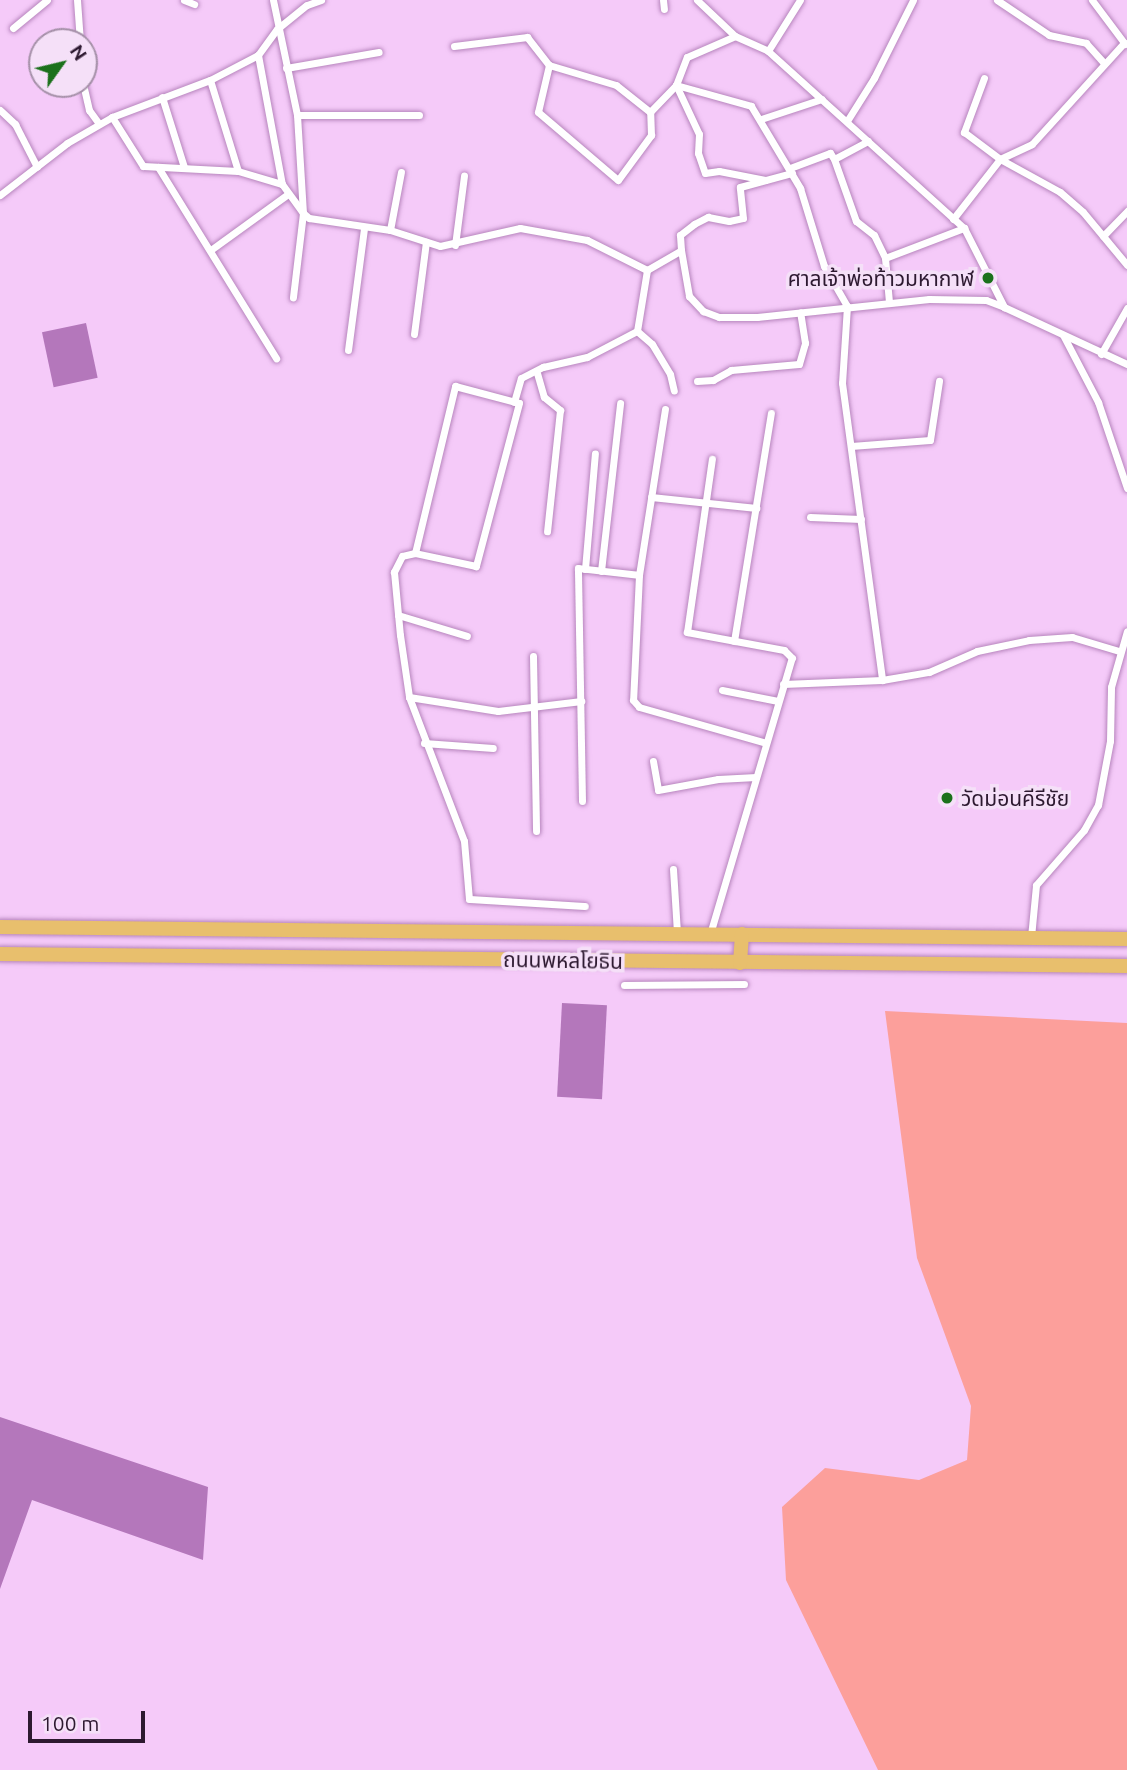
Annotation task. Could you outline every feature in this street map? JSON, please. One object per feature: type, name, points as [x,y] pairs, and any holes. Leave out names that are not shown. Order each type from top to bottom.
[{"type":"highway","name":"ถนนพหลโยธิน","points":[[0,927],[1127,939]]},
{"type":"highway","points":[[740,963],[742,934]]},
{"type":"highway","name":"ถนนพหลโยธิน","points":[[0,954],[1127,966]]},
{"type":"street","points":[[13,28],[47,0]]},
{"type":"street","points":[[77,0],[79,28]]},
{"type":"street","points":[[184,0],[194,4]]},
{"type":"street","points":[[273,0],[297,115],[303,213],[293,297]]},
{"type":"street","points":[[0,195],[99,124],[210,80],[258,55],[277,29],[307,5],[321,0]]},
{"type":"street","points":[[663,0],[664,9]]},
{"type":"street","points":[[697,0],[735,36],[768,51],[964,228],[1004,307]]},
{"type":"street","points":[[768,51],[800,0]]},
{"type":"street","points":[[847,121],[874,78],[913,0]]},
{"type":"street","points":[[997,0],[1049,35],[1086,43],[1104,63]]},
{"type":"street","points":[[953,219],[1000,159],[1032,144],[1104,63],[1126,45],[1092,0]]},
{"type":"street","points":[[549,65],[538,112],[618,180],[651,135],[650,112],[676,85],[687,57],[735,36]]},
{"type":"street","points":[[454,46],[527,37],[549,65],[616,85],[650,112]]},
{"type":"street","points":[[286,68],[379,52]]},
{"type":"street","points":[[258,55],[282,184],[303,213],[319,222],[390,230],[426,242],[455,245],[520,228],[587,240],[647,270]]},
{"type":"street","points":[[984,78],[964,132],[1000,159],[1059,192],[1103,236],[1127,265]]},
{"type":"street","points":[[210,80],[238,171]]},
{"type":"street","points":[[676,85],[736,99],[751,106],[761,119],[770,143],[791,170],[824,266],[847,306],[842,383],[883,680]]},
{"type":"street","points":[[676,85],[699,134],[704,172],[765,180]]},
{"type":"street","points":[[162,97],[184,166]]},
{"type":"street","points":[[86,98],[89,110],[99,124]]},
{"type":"street","points":[[761,119],[822,99]]},
{"type":"street","points":[[0,110],[15,124],[37,167]]},
{"type":"street","points":[[297,115],[419,115]]},
{"type":"street","points":[[112,117],[140,165],[238,171],[282,184]]},
{"type":"street","points":[[834,159],[868,141]]},
{"type":"street","points":[[889,302],[885,258],[874,235],[856,221],[830,153],[765,180],[740,187],[743,218],[729,221],[708,217],[694,223],[680,235],[686,286],[703,311],[719,317],[757,317],[889,302],[969,299],[1004,307],[1127,364]]},
{"type":"street","points":[[158,167],[212,249],[276,358]]},
{"type":"street","points":[[390,230],[401,172]]},
{"type":"street","points":[[455,245],[464,176]]},
{"type":"street","points":[[212,249],[288,194]]},
{"type":"street","points":[[1103,236],[1127,211]]},
{"type":"street","points":[[885,258],[964,228]]},
{"type":"street","points":[[348,351],[364,229]]},
{"type":"street","points":[[414,334],[426,242]]},
{"type":"street","points":[[647,270],[681,250]]},
{"type":"street","points":[[637,331],[647,270]]},
{"type":"street","points":[[1101,354],[1127,309]]},
{"type":"street","points":[[697,381],[713,380],[731,370],[799,364],[805,343],[800,312]]},
{"type":"street","points":[[514,402],[521,378],[537,373],[544,367],[587,357],[637,331]]},
{"type":"street","points":[[637,331],[652,344],[670,374],[674,391]]},
{"type":"street","points":[[1063,335],[1098,402],[1127,488]]},
{"type":"street","points":[[537,373],[544,397],[561,410],[547,531]]},
{"type":"street","points":[[851,446],[930,440],[939,381]]},
{"type":"street","points":[[415,553],[455,386],[519,403],[476,566],[415,553],[402,556],[394,572],[398,615],[409,696],[424,743],[464,841],[469,899],[585,906]]},
{"type":"street","points":[[601,571],[620,403]]},
{"type":"street","points":[[665,410],[639,575],[635,703],[766,743]]},
{"type":"street","points":[[734,641],[771,414]]},
{"type":"street","points":[[585,569],[595,453]]},
{"type":"street","points":[[710,934],[792,658],[784,650],[687,632],[712,459]]},
{"type":"street","points":[[651,497],[756,508]]},
{"type":"street","points":[[810,517],[861,519]]},
{"type":"street","points":[[582,801],[578,568],[639,575]]},
{"type":"street","points":[[398,615],[467,636]]},
{"type":"street","points":[[1031,937],[1036,885],[1084,830],[1098,805],[1111,741],[1111,687],[1119,651],[1127,631]]},
{"type":"street","points":[[783,684],[883,680],[929,672],[977,651],[1029,640],[1072,638],[1119,651]]},
{"type":"street","points":[[533,656],[536,831]]},
{"type":"street","points":[[722,690],[778,701]]},
{"type":"street","points":[[409,696],[498,711],[581,701]]},
{"type":"street","points":[[424,743],[493,748]]},
{"type":"street","points":[[653,761],[658,790],[718,779],[756,777]]},
{"type":"street","points":[[673,869],[677,933]]},
{"type":"street","points":[[624,985],[744,984]]},
{"type":"shaded area","points":[[86,323],[98,378],[54,387],[42,332]]},
{"type":"shaded area","points":[[562,1003],[607,1005],[602,1099],[557,1097]]},
{"type":"shaded area","points":[[885,1011],[1127,1023],[1127,1770],[878,1770],[786,1580],[782,1507],[825,1468],[919,1480],[967,1460],[971,1406],[917,1258]]},
{"type":"shaded area","points":[[0,1417],[208,1487],[203,1560],[32,1500],[0,1589]]},
{"type":"place","name":"ศาลเจ้าพ่อท้าวมหากาฬ","points":[[988,278]]},
{"type":"place","name":"วัดม่อนคีรีชัย","points":[[947,798]]}]
